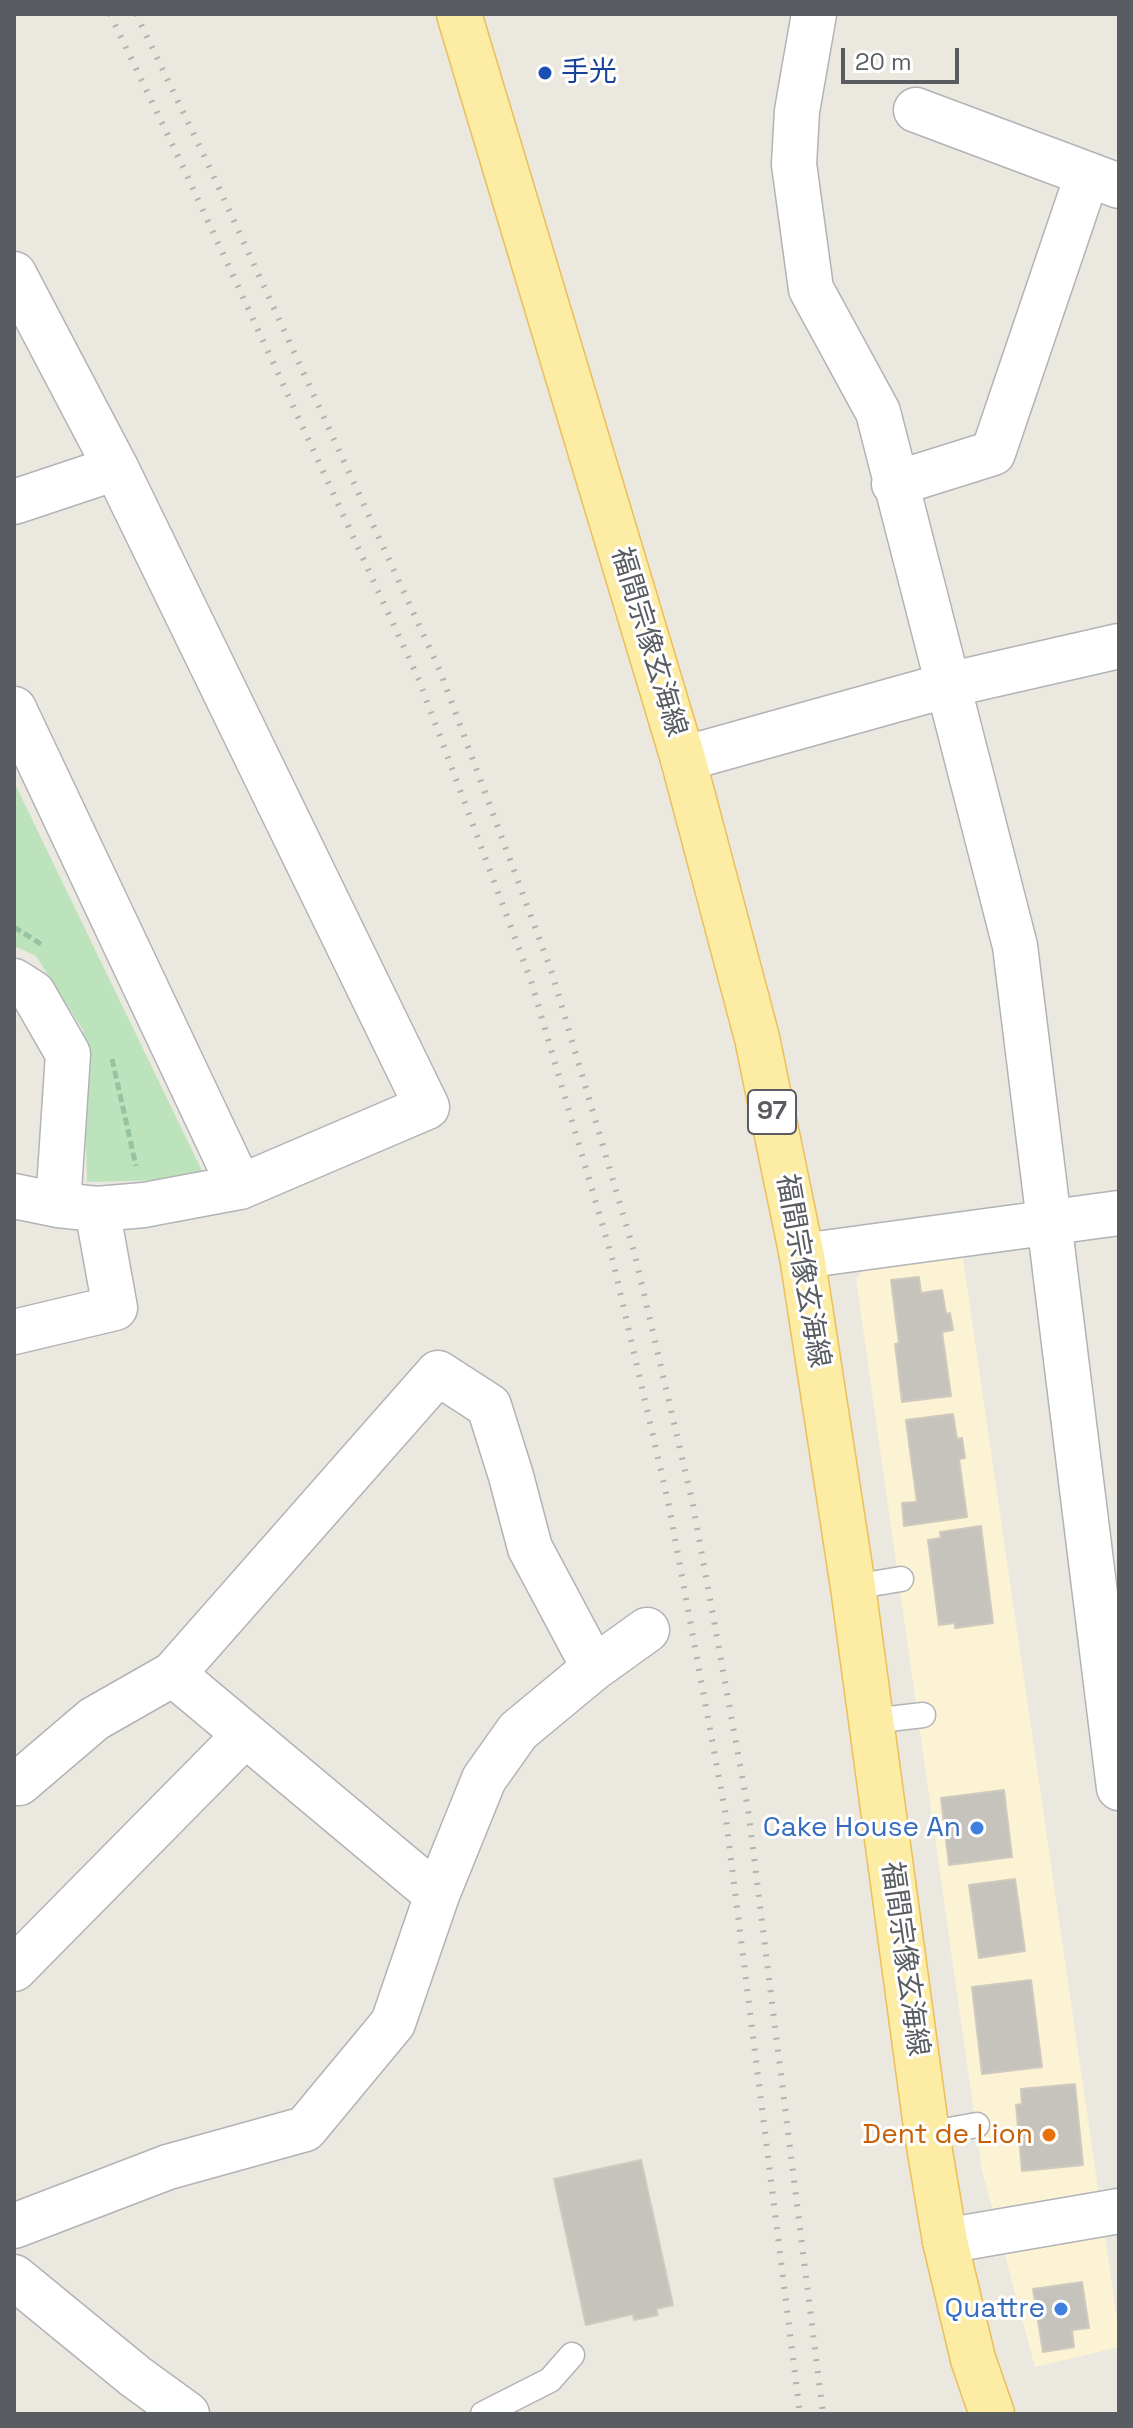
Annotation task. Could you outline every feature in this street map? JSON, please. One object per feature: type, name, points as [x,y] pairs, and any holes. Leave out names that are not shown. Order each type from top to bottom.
[{"type":"main road","name":"福間宗像玄海線","points":[[459,14],[683,759],[757,1038],[802,1256],[853,1587],[927,2134],[945,2241],[973,2359],[992,2414]]},
{"type":"street","points":[[814,14],[797,111],[794,164],[811,289],[878,412],[1015,946],[1119,1788]]},
{"type":"street","points":[[894,484],[993,453],[1103,181],[916,110]]},
{"type":"street","points":[[14,274],[116,468],[427,1107],[240,1187],[144,1205],[78,1207],[14,1196]]},
{"type":"street","points":[[14,502],[116,468]]},
{"type":"street","points":[[683,759],[948,685],[1119,646]]},
{"type":"street","points":[[14,709],[240,1187]]},
{"type":"street","points":[[14,981],[33,993],[68,1054],[78,1207],[115,1308],[14,1332]]},
{"type":"street","points":[[802,1256],[1119,1213]]},
{"type":"street","points":[[19,1783],[94,1719],[173,1674],[438,1373],[489,1406],[530,1548],[594,1668]]},
{"type":"street","points":[[14,2226],[168,2167],[305,2129],[393,2023],[437,1895],[484,1779],[518,1731],[594,1668],[647,1630]]},
{"type":"street","points":[[173,1674],[437,1895]]},
{"type":"street","points":[[14,1969],[245,1735]]},
{"type":"street","points":[[945,2241],[1119,2211]]},
{"type":"street","points":[[14,2277],[136,2377],[187,2414]]},
{"type":"lane","points":[[853,1587],[901,1579]]},
{"type":"lane","points":[[872,1721],[923,1715]]},
{"type":"lane","points":[[927,2134],[977,2125]]},
{"type":"lane","points":[[483,2414],[550,2380],[572,2355]]},
{"type":"shaded area","points":[[962,1252],[1119,2333],[1119,2347],[1035,2367],[982,2170],[856,1279],[869,1263]]},
{"type":"green space","points":[[14,782],[206,1179],[87,1182],[83,1030],[36,956],[14,946]]},
{"type":"building","points":[[919,1277],[921,1293],[942,1290],[946,1314],[950,1313],[953,1330],[942,1332],[951,1396],[902,1402],[891,1280]]},
{"type":"building","points":[[953,1414],[957,1439],[962,1438],[965,1458],[959,1459],[967,1517],[904,1526],[902,1503],[917,1502],[906,1420]]},
{"type":"building","points":[[981,1526],[993,1623],[955,1628],[955,1623],[939,1625],[928,1540],[941,1538],[940,1532]]},
{"type":"building","name":"Cake House An","points":[[1004,1790],[1012,1857],[949,1865],[941,1798]]},
{"type":"building","points":[[1015,1879],[1025,1951],[979,1958],[969,1885]]},
{"type":"building","points":[[1031,1980],[1042,2067],[982,2074],[972,1987]]},
{"type":"building","name":"Dent de Lion","points":[[1075,2084],[1083,2165],[1022,2171],[1016,2105],[1022,2104],[1021,2089]]},
{"type":"building","points":[[641,2160],[673,2305],[656,2309],[658,2315],[634,2320],[633,2314],[586,2325],[554,2179]]},
{"type":"building","name":"Quattre","points":[[1082,2282],[1089,2328],[1072,2330],[1074,2347],[1043,2352],[1033,2289]]},
{"type":"railway","points":[[110,14],[419,680],[531,981],[613,1261],[669,1506],[725,1811],[800,2414]]},
{"type":"railway","points":[[136,14],[440,671],[552,973],[635,1255],[693,1505],[748,1809],[823,2414]]},
{"type":"place","name":"手光","points":[[545,73]]},
{"type":"place","name":"Cake House An","points":[[977,1828]]},
{"type":"place","name":"Dent de Lion","points":[[1049,2135]]},
{"type":"place","name":"Quattre","points":[[1061,2309]]}]
